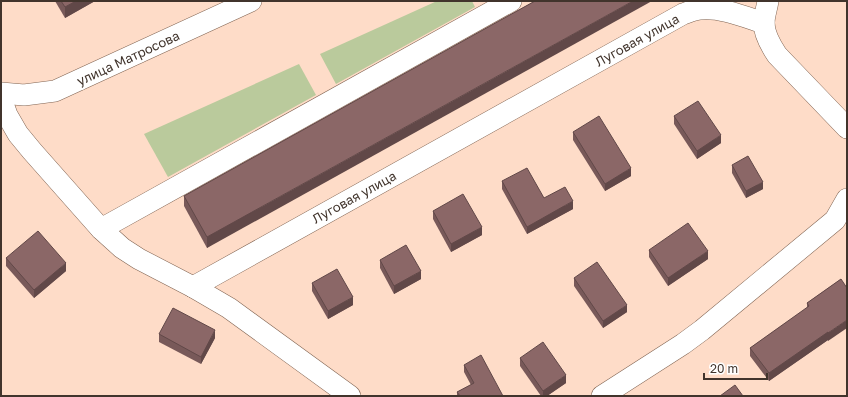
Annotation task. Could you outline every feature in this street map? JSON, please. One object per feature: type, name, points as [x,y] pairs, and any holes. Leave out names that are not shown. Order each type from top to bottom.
[{"type":"street","name":"улица Матросова","points":[[1,93],[24,95],[56,91],[251,1]]},
{"type":"street","points":[[101,229],[511,1]]},
{"type":"street","points":[[768,1],[764,23],[767,36],[776,55],[847,128]]},
{"type":"street","name":"Луговая улица","points":[[193,287],[683,14],[721,5],[764,23]]},
{"type":"street","points":[[1,98],[7,115],[18,134],[101,229],[122,248],[139,259],[193,287],[229,308],[350,396]]},
{"type":"street","points":[[602,396],[702,330],[835,220],[847,199]]},
{"type":"green space","points":[[437,1],[472,1],[475,7],[336,84],[320,54]]},
{"type":"green space","points":[[299,64],[316,95],[168,177],[144,134]]},
{"type":"building","points":[[61,1],[76,1],[65,7]]},
{"type":"building","points":[[535,1],[633,1],[207,237],[184,196]]},
{"type":"building","points":[[698,101],[721,135],[697,151],[674,116]]},
{"type":"building","points":[[599,116],[631,168],[605,184],[573,132]]},
{"type":"building","points":[[748,156],[763,182],[746,191],[732,165]]},
{"type":"building","points":[[527,168],[544,198],[565,187],[573,201],[527,227],[502,181]]},
{"type":"building","points":[[463,194],[482,227],[451,244],[433,211]]},
{"type":"building","points":[[688,223],[708,251],[668,278],[649,250]]},
{"type":"building","points":[[38,231],[66,263],[34,290],[6,258]]},
{"type":"building","points":[[406,245],[421,271],[394,286],[380,260]]},
{"type":"building","points":[[597,262],[627,305],[603,321],[574,278]]},
{"type":"building","points":[[337,269],[353,297],[328,311],[312,283]]},
{"type":"building","points":[[841,279],[847,288],[847,320],[769,373],[750,348],[809,306],[807,303]]},
{"type":"building","points":[[173,308],[215,330],[201,357],[159,334]]},
{"type":"building","points":[[543,342],[566,375],[543,391],[520,358]]},
{"type":"building","points":[[481,355],[503,396],[460,396],[457,392],[474,383],[464,365]]},
{"type":"building","points":[[735,385],[743,396],[720,396]]}]
